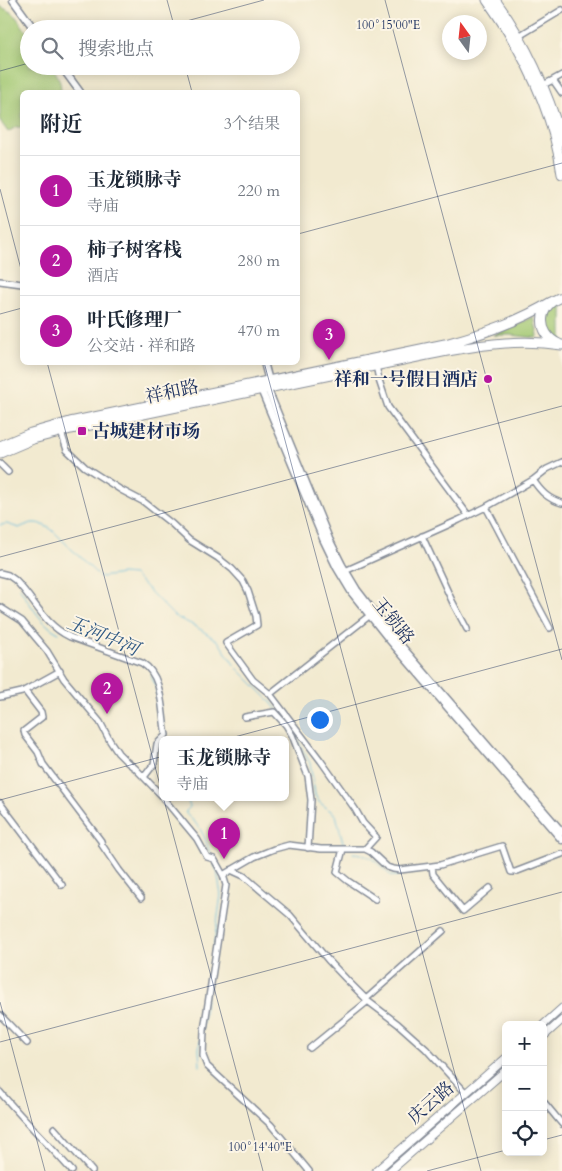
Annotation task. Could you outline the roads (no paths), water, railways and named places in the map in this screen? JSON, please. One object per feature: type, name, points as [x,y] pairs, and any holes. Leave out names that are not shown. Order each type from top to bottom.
[{"type":"highway","points":[[488,0],[516,45],[536,85],[552,128],[562,174]]},
{"type":"highway","points":[[495,0],[532,59],[553,110],[562,141]]},
{"type":"highway","points":[[562,290],[544,313],[543,326],[550,338],[562,344]]},
{"type":"highway","name":"祥和路","points":[[0,453],[24,442],[61,432],[465,338],[514,322],[556,300]]},
{"type":"highway","name":"祥和路","points":[[0,446],[31,433],[70,422],[462,348],[510,342],[562,344]]},
{"type":"main road","points":[[547,1021],[562,1008]]},
{"type":"main road","points":[[547,1033],[562,1020]]},
{"type":"main road","name":"庆云路","points":[[376,1171],[502,1062]]},
{"type":"main road","name":"庆云路","points":[[390,1171],[502,1073]]},
{"type":"street","points":[[13,0],[27,20]]},
{"type":"street","points":[[519,36],[562,10]]},
{"type":"street","points":[[68,75],[79,90]]},
{"type":"street","points":[[543,85],[562,75]]},
{"type":"street","points":[[553,80],[562,93]]},
{"type":"street","points":[[0,281],[20,284]]},
{"type":"street","points":[[264,365],[264,385]]},
{"type":"street","points":[[376,365],[388,408],[468,515]]},
{"type":"street","name":"玉锁路","points":[[264,385],[329,539],[357,590],[382,623],[562,832]]},
{"type":"street","name":"玉锁路","points":[[264,385],[324,541],[344,580],[369,616],[562,840]]},
{"type":"street","points":[[61,432],[67,450],[85,467],[144,502],[189,540],[226,563],[241,578],[248,591],[257,625],[226,643],[253,680],[270,694],[321,761],[363,823],[376,837],[365,849]]},
{"type":"street","points":[[345,571],[486,507],[533,480],[547,469],[562,462]]},
{"type":"street","points":[[0,464],[8,472]]},
{"type":"street","points":[[533,480],[544,494],[562,503]]},
{"type":"street","points":[[486,507],[550,628]]},
{"type":"street","points":[[422,536],[467,629]]},
{"type":"street","points":[[0,573],[8,575],[15,580],[46,620],[60,632],[142,663],[152,671],[158,685],[165,736]]},
{"type":"street","points":[[0,607],[22,622],[47,650],[64,679],[100,722],[118,753],[159,794]]},
{"type":"street","points":[[270,694],[369,616]]},
{"type":"street","points":[[0,698],[25,691],[60,671]]},
{"type":"street","points":[[25,691],[41,712],[42,717],[24,731],[25,735],[36,749],[43,764],[102,841],[102,845],[119,870],[141,898]]},
{"type":"street","points":[[245,716],[274,712],[292,735],[310,785],[308,848]]},
{"type":"street","points":[[144,777],[154,764],[157,744],[159,742]]},
{"type":"street","points":[[165,801],[197,839],[207,856],[214,860],[223,875],[226,885],[204,1030],[204,1059],[207,1066],[272,1125],[309,1171]]},
{"type":"street","points":[[0,803],[62,885]]},
{"type":"street","points":[[223,875],[250,859],[289,845],[308,848],[365,849],[387,866],[400,870],[440,865],[502,846],[511,872],[562,854]]},
{"type":"street","points":[[343,849],[337,872],[375,899]]},
{"type":"street","points":[[432,866],[433,874],[463,910],[490,888]]},
{"type":"street","points":[[231,870],[244,876],[290,915],[328,960],[367,1000],[426,1049],[466,1093]]},
{"type":"street","points":[[310,1048],[367,1000],[443,931]]},
{"type":"street","points":[[0,1015],[27,1043]]},
{"type":"street","points":[[0,1092],[72,1171]]},
{"type":"street","points":[[547,1106],[562,1124]]},
{"type":"street","points":[[54,1128],[92,1171]]},
{"type":"waterway","points":[[0,525],[7,524],[19,528],[28,524],[42,524],[51,529],[99,576],[134,575],[174,616],[195,626],[218,641],[235,666],[269,700],[294,730],[310,763],[315,795],[319,802],[336,815],[344,846]]},
{"type":"waterway","name":"玉河中河","points":[[19,587],[47,625],[59,633]]},
{"type":"waterway","name":"玉河中河","points":[[151,676],[156,687],[163,736]]},
{"type":"waterway","name":"玉河中河","points":[[188,801],[190,807],[186,814],[196,823],[201,831],[210,853]]},
{"type":"waterway","points":[[353,853],[366,855],[392,876],[414,871]]},
{"type":"waterway","name":"玉河中河","points":[[200,1066],[199,1049],[221,895],[217,871],[213,863]]},
{"type":"place","name":"叶氏修理厂","points":[[329,360]]},
{"type":"place","name":"祥和一号假日酒店","points":[[488,379]]},
{"type":"place","name":"古城建材市场","points":[[82,431]]},
{"type":"place","name":"柿子树客栈","points":[[107,714]]},
{"type":"place","name":"玉龙锁脉寺","points":[[224,859]]}]
